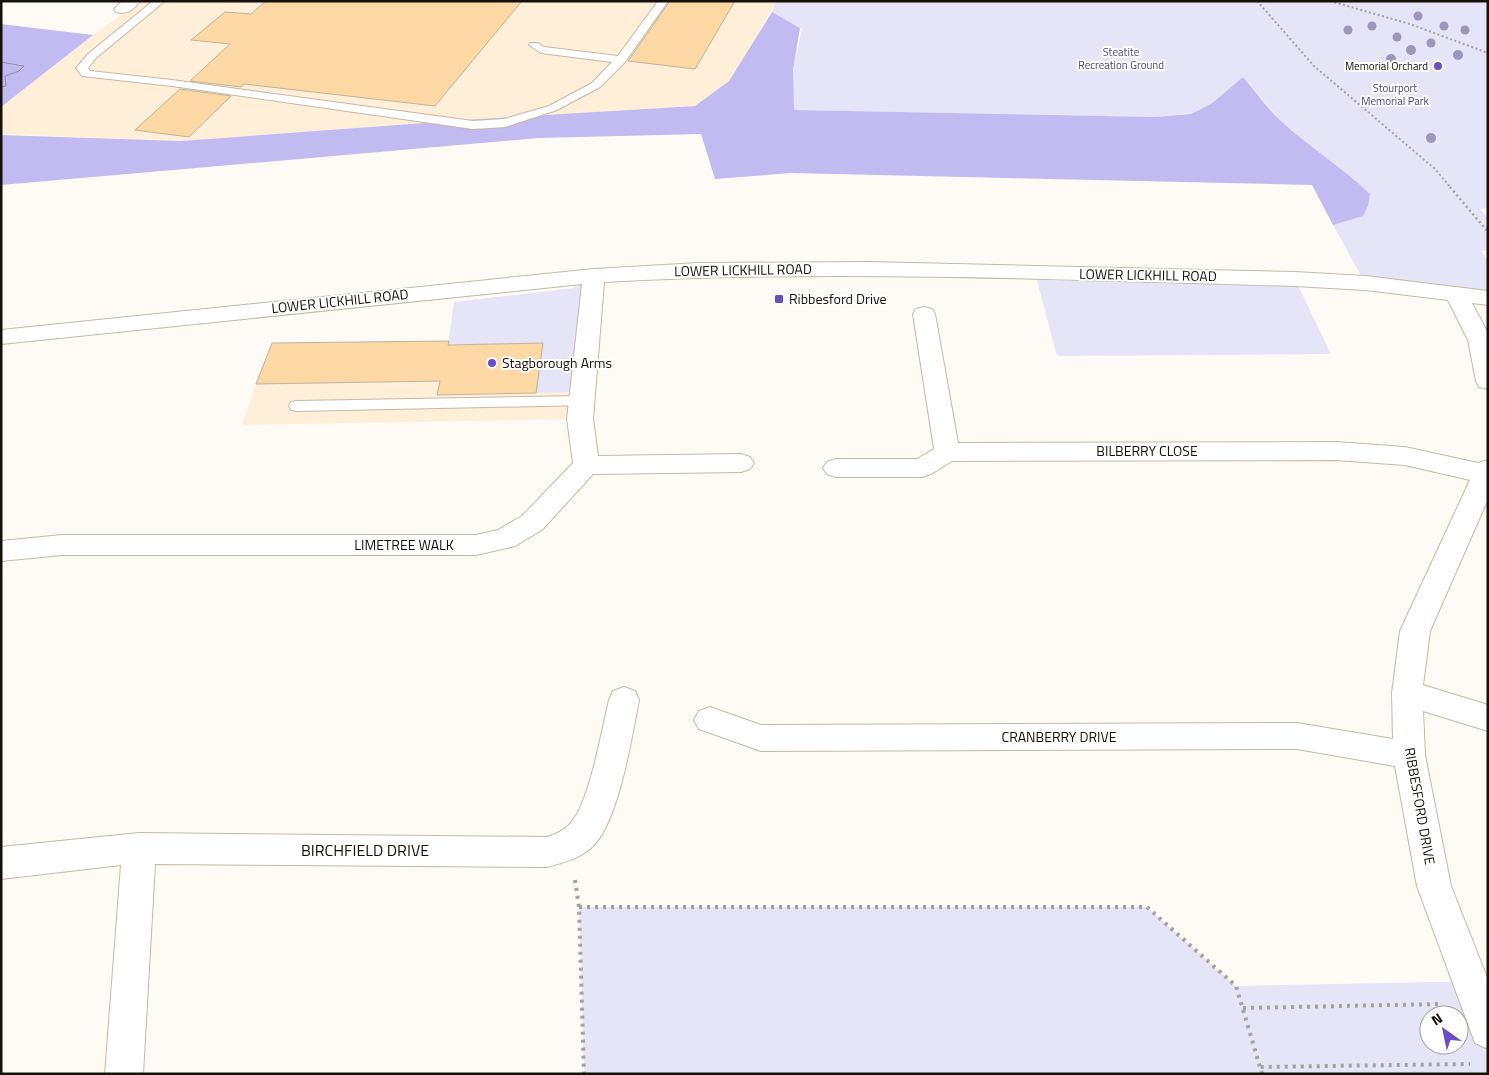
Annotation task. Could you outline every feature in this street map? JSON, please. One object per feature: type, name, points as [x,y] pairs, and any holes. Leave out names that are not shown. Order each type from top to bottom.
[{"type":"street","name":"LOWER LICKHILL ROAD","points":[[1,337],[594,276],[698,270],[880,269],[1295,279],[1364,284],[1488,298]]},
{"type":"street","points":[[594,276],[580,419],[586,465],[741,463]]},
{"type":"street","points":[[1456,294],[1480,340],[1488,381]]},
{"type":"street","points":[[836,468],[922,468],[946,452],[924,314]]},
{"type":"street","name":"BILBERRY CLOSE","points":[[946,452],[1336,451],[1405,456],[1487,471]]},
{"type":"street","name":"LIMETREE WALK","points":[[1,551],[62,545],[476,545],[505,539],[532,523],[586,465]]},
{"type":"street","name":"RIBBESFORD DRIVE","points":[[1483,1017],[1434,886],[1409,755],[1408,692],[1415,631],[1487,471]]},
{"type":"street","points":[[1408,692],[1488,718]]},
{"type":"street","points":[[571,845],[586,831],[599,800],[624,700]]},
{"type":"street","name":"CRANBERRY DRIVE","points":[[710,720],[762,738],[1297,736],[1409,755]]},
{"type":"street","name":"BIRCHFIELD DRIVE","points":[[1,863],[139,848],[547,852],[571,845]]},
{"type":"street","points":[[124,1074],[139,848]]},
{"type":"lane","points":[[160,1],[92,56],[82,68],[86,74],[172,83],[473,125],[504,123],[553,108],[596,85],[621,60],[663,1]]},
{"type":"lane","points":[[534,46],[541,50],[621,60]]},
{"type":"lane","points":[[297,406],[581,401]]},
{"type":"path","points":[[1257,1],[1314,66],[1435,170],[1488,232]]},
{"type":"path","points":[[1330,1],[1410,24],[1488,53]]},
{"type":"path","points":[[571,845],[579,907],[584,1074]]},
{"type":"path","points":[[579,907],[1147,907],[1236,986],[1262,1074]]},
{"type":"path","points":[[1243,1008],[1483,1017]]},
{"type":"path","points":[[1260,1067],[1478,1064]]},
{"type":"shaded area","points":[[142,1],[777,1],[729,81],[695,106],[479,119],[181,141],[1,134],[1,107],[93,35]]},
{"type":"shaded area","points":[[772,12],[800,28],[793,70],[794,110],[1155,117],[1191,114],[1211,104],[1243,77],[1281,121],[1370,194],[1368,206],[1363,216],[1333,225],[1312,185],[791,173],[715,179],[701,134],[539,138],[1,185],[1,135],[181,141],[479,119],[695,106],[729,81]]},
{"type":"shaded area","points":[[1,24],[93,35],[1,107],[1,87],[6,86],[5,76],[19,71],[23,65],[1,62]]},
{"type":"shaded area","points":[[1,62],[24,66],[19,71],[5,76],[6,86],[1,87]]},
{"type":"shaded area","points":[[440,381],[437,395],[581,392],[580,419],[242,425],[256,384]]},
{"type":"green space","points":[[776,1],[1488,1],[1488,208],[1480,209],[1488,218],[1488,250],[1481,251],[1488,260],[1488,298],[1365,283],[1333,225],[1363,216],[1354,179],[1317,152],[1279,119],[1243,77],[1211,104],[1191,114],[1155,117],[793,110],[793,70],[802,29],[772,12]]},
{"type":"green space","points":[[1035,273],[1295,279],[1331,354],[1057,356]]},
{"type":"green space","points":[[594,276],[581,392],[536,393],[542,343],[448,345],[454,302],[574,288]]},
{"type":"green space","points":[[579,907],[1147,907],[1236,986],[1488,981],[1488,1074],[584,1074]]},
{"type":"building","points":[[266,1],[522,1],[435,106],[244,84],[241,87],[190,81],[230,44],[191,40],[225,12],[251,14]]},
{"type":"building","points":[[670,1],[735,1],[695,69],[628,61]]},
{"type":"building","points":[[180,89],[231,96],[189,137],[135,130]]},
{"type":"building","points":[[449,341],[448,345],[543,343],[536,393],[437,395],[440,381],[256,384],[272,343]]},
{"type":"place","name":"Memorial Orchard","points":[[1438,66]]},
{"type":"place","name":"Ribbesford Drive","points":[[779,299]]},
{"type":"place","name":"Stagborough Arms","points":[[492,363]]},
{"type":"park label","name":"Steatite Recreation Ground","points":[[1121,58]]},
{"type":"park label","name":"Stourport Memorial Park","points":[[1395,94]]}]
